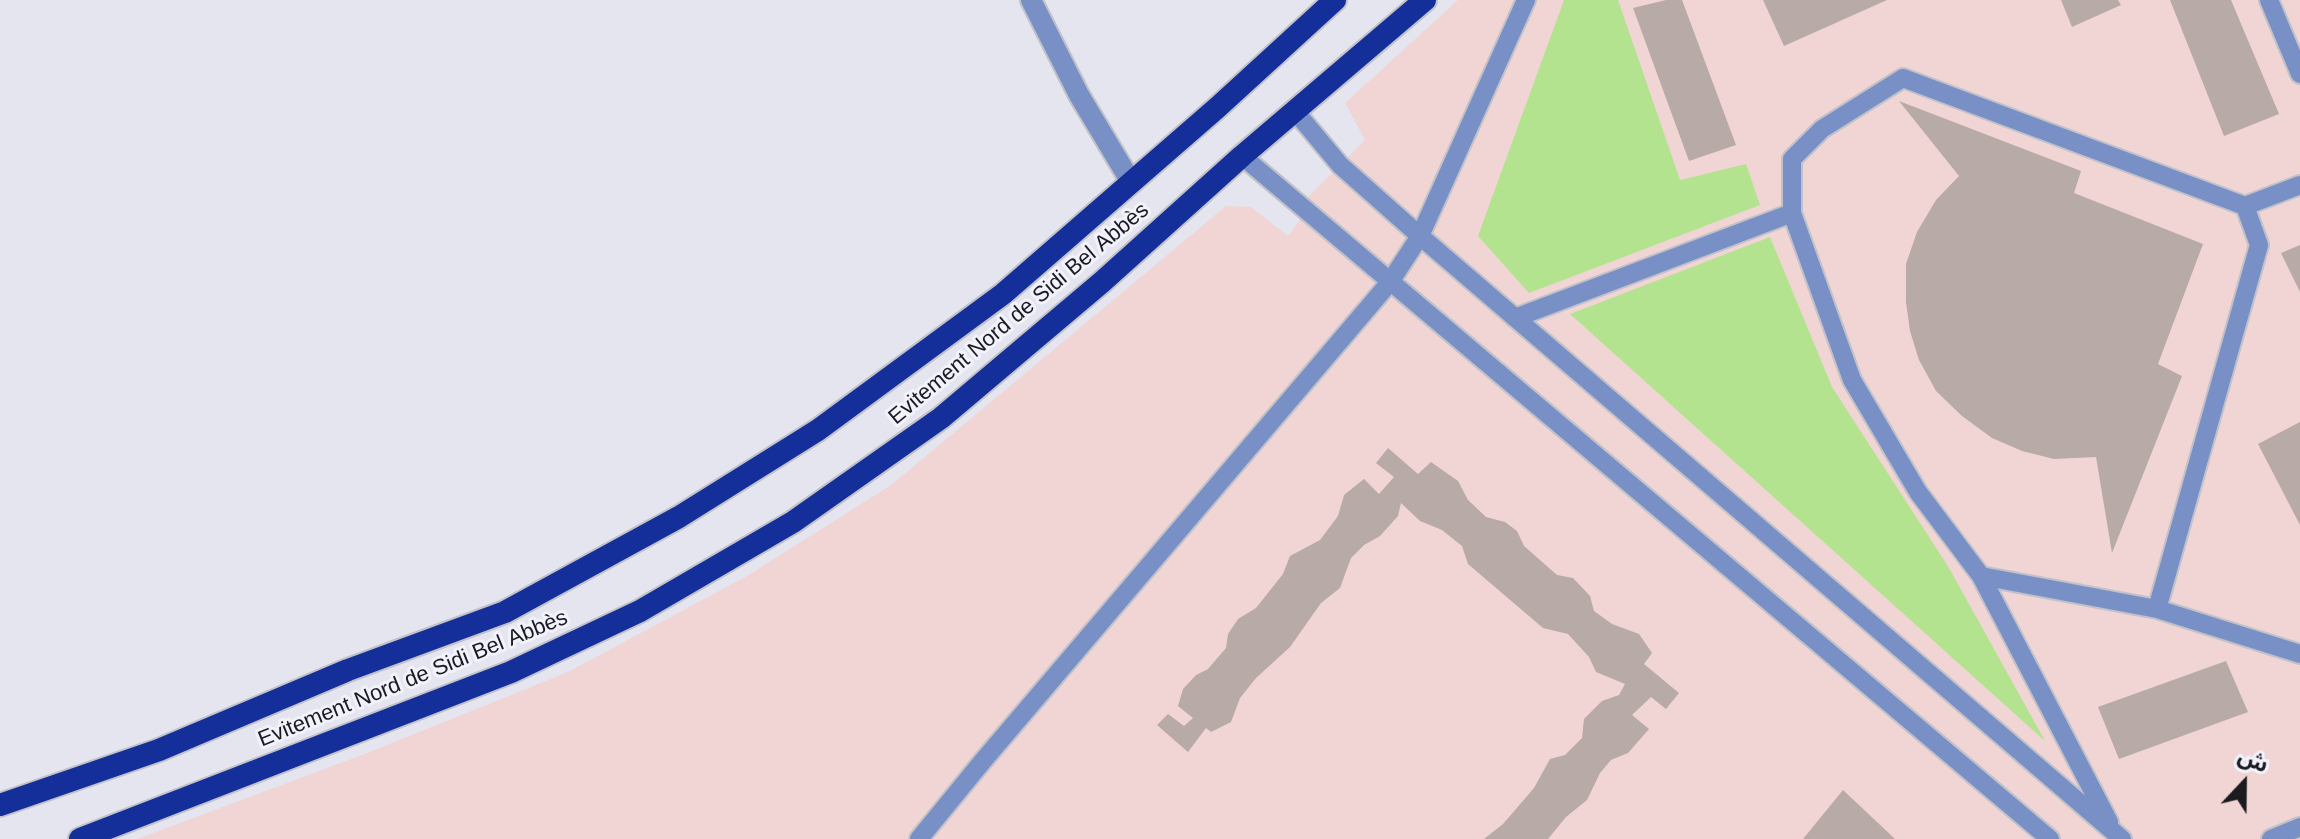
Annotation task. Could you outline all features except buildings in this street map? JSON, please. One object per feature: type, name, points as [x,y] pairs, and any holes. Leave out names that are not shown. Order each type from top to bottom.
[{"type":"highway","name":"Evitement Nord de Sidi Bel Abbès","points":[[0,805],[159,750],[348,670],[505,612],[679,517],[818,430],[901,372],[1003,294],[1218,107],[1335,0]]},
{"type":"highway","name":"Evitement Nord de Sidi Bel Abbès","points":[[80,839],[511,672],[640,611],[780,530],[941,418],[1425,0]]},
{"type":"street","points":[[1031,0],[1079,95],[1131,182]]},
{"type":"lane","points":[[919,839],[1390,282],[1420,236],[1526,0]]},
{"type":"lane","points":[[2269,0],[2300,74]]},
{"type":"lane","points":[[2118,835],[1981,576],[1918,492],[1852,380],[1792,213],[1792,159],[1822,129],[1903,78],[2245,206],[2300,185]]},
{"type":"lane","points":[[1295,111],[1340,165],[1420,236],[2118,835]]},
{"type":"lane","points":[[1242,156],[2050,839]]},
{"type":"lane","points":[[2157,609],[2259,245],[2245,206]]},
{"type":"lane","points":[[1515,318],[1792,213]]},
{"type":"lane","points":[[1981,576],[2157,609],[2300,654]]},
{"type":"lane","points":[[2271,839],[2300,827]]},
{"type":"shaded area","points":[[1458,0],[2300,0],[2300,839],[137,839],[362,755],[568,672],[747,576],[891,485],[1226,206],[1251,207],[1288,236],[1299,221],[1300,205],[1365,140],[1345,103]]},
{"type":"green space","points":[[1564,0],[1618,0],[1680,180],[1746,164],[1760,205],[1529,293],[1478,236]]},
{"type":"green space","points":[[1770,237],[1832,387],[1949,568],[2045,741],[1570,314]]}]
